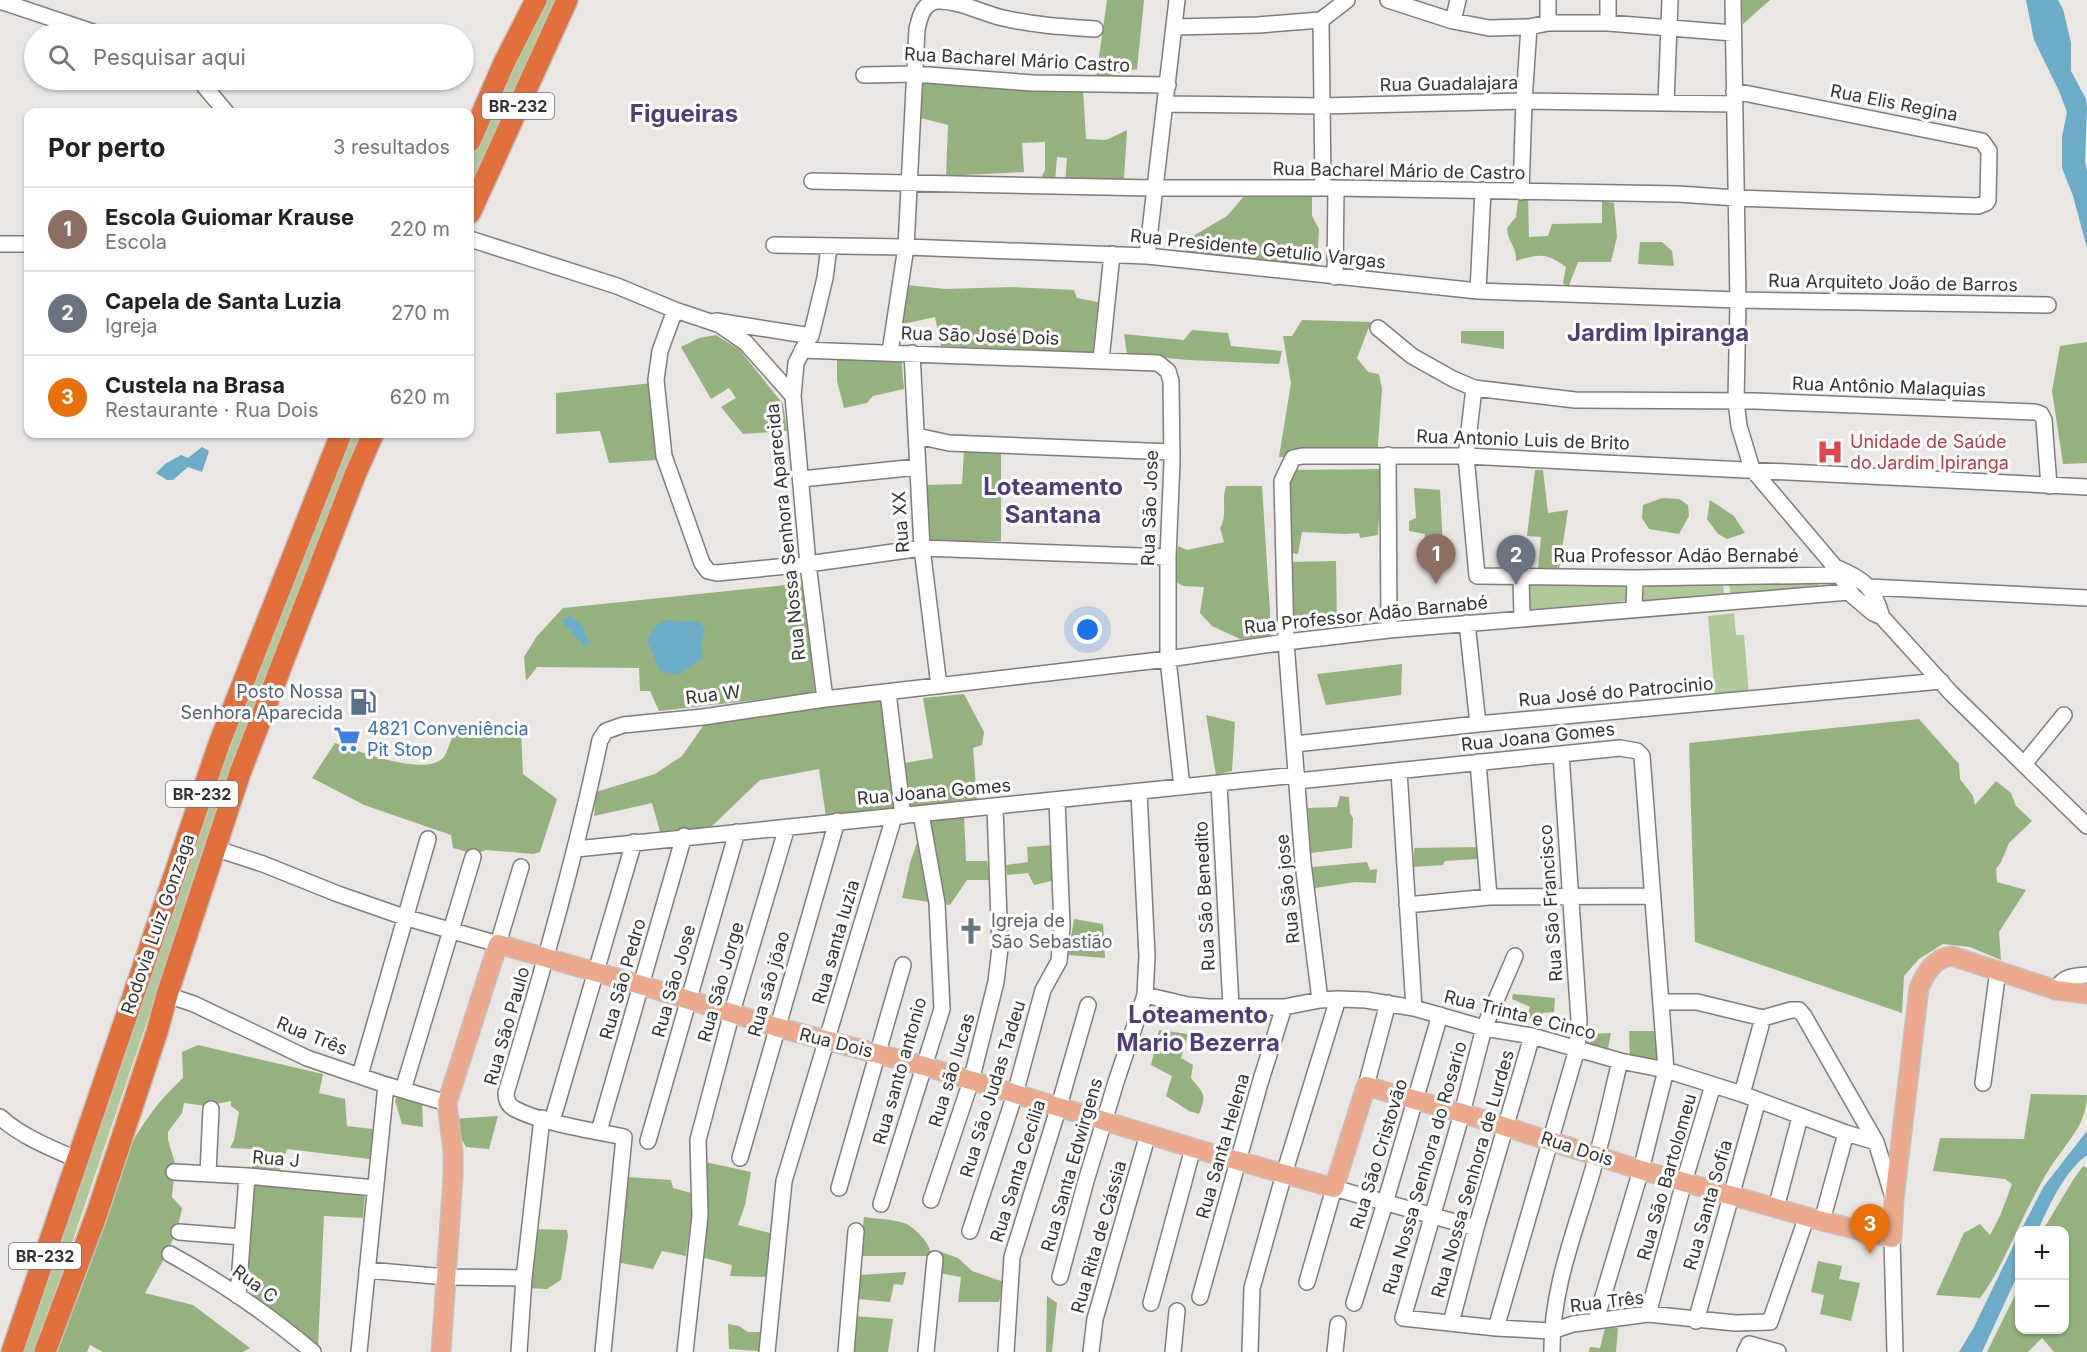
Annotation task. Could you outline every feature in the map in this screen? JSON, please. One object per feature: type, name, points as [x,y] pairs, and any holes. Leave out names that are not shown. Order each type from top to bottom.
[{"type":"highway","name":"BR-232","points":[[474,132],[504,63],[536,0]]},
{"type":"highway","name":"BR-232","points":[[474,204],[567,0]]},
{"type":"highway","name":"Rodovia Luiz Gonzaga","points":[[12,1352],[219,744],[339,438]]},
{"type":"highway","name":"Rodovia Luiz Gonzaga","points":[[45,1352],[96,1216],[240,773],[371,438]]},
{"type":"main road","name":"Rua Dois","points":[[498,944],[776,1027],[924,1066],[1193,1148],[1334,1188]]},
{"type":"main road","points":[[441,1352],[453,1160],[447,1102],[498,944]]},
{"type":"main road","points":[[1892,1238],[1894,1200],[1919,988],[1924,976],[1943,957],[1952,956],[2056,990],[2087,994]]},
{"type":"main road","name":"Rua Dois","points":[[1366,1086],[1462,1113],[1641,1170],[1814,1219],[1892,1238]]},
{"type":"main road","points":[[1334,1188],[1366,1086]]},
{"type":"street","points":[[1147,256],[1177,0]]},
{"type":"street","points":[[1174,27],[1258,25],[1322,20],[1347,0]]},
{"type":"street","points":[[1388,0],[1453,21],[1489,28],[1529,27],[1548,23],[1608,23],[1733,33]]},
{"type":"street","points":[[1453,21],[1458,0]]},
{"type":"street","points":[[1548,0],[1548,23]]},
{"type":"street","points":[[1608,0],[1608,23]]},
{"type":"street","points":[[1666,104],[1670,0]]},
{"type":"street","points":[[1733,0],[1738,301],[1736,401],[1739,426],[1752,469],[1837,571],[1849,592],[1865,607],[1882,617],[1941,681],[2087,826]]},
{"type":"street","points":[[0,1],[69,24]]},
{"type":"street","points":[[890,352],[906,247],[917,29],[921,14],[928,5],[938,1],[952,2],[998,17],[1044,26],[1095,29]]},
{"type":"street","points":[[1322,20],[1322,106],[1335,277]]},
{"type":"street","points":[[1521,192],[1529,27]]},
{"type":"street","name":"Rua Bacharel Mário Castro","points":[[864,75],[915,74],[1033,83],[1168,85]]},
{"type":"street","points":[[207,90],[223,108]]},
{"type":"street","name":"Rua Guadalajara","points":[[1165,104],[1322,106],[1524,101],[1666,104],[1734,97]]},
{"type":"street","name":"Rua Elis Regina","points":[[1734,97],[1982,141],[1989,151],[1988,200],[1986,203]]},
{"type":"street","name":"Rua Bacharel Mário de Castro","points":[[812,181],[1154,188],[1483,190],[1678,194],[1978,206],[1986,203]]},
{"type":"street","points":[[1478,291],[1483,190]]},
{"type":"street","name":"Rua Nossa Senhora Aparecida","points":[[474,240],[617,286],[675,310],[709,320],[746,343],[793,396],[808,564],[825,699]]},
{"type":"street","points":[[0,244],[24,244]]},
{"type":"street","name":"Rua Presidente Getulio Vargas","points":[[774,245],[906,247],[1147,256],[1478,291],[1738,301]]},
{"type":"street","points":[[793,396],[794,374],[801,350],[811,336],[825,278],[829,246]]},
{"type":"street","points":[[1101,360],[1112,254]]},
{"type":"street","name":"Rua Arquiteto João de Barros","points":[[1738,301],[2048,305]]},
{"type":"street","points":[[675,310],[660,351],[656,380],[662,445],[677,497],[702,563],[708,571],[717,573],[808,564],[922,548],[1168,558]]},
{"type":"street","points":[[709,320],[811,336]]},
{"type":"street","name":"Rua Antônio Malaquias","points":[[1378,328],[1412,356],[1474,388],[1575,400],[1736,401],[2035,411],[2041,414],[2044,420],[2049,486]]},
{"type":"street","name":"Rua São José Dois","points":[[801,350],[1158,363]]},
{"type":"street","name":"Rua XX","points":[[912,353],[922,548],[939,686]]},
{"type":"street","name":"Rua São Jose","points":[[1158,363],[1168,371],[1171,381],[1168,659],[1182,788]]},
{"type":"street","points":[[1466,456],[1474,388]]},
{"type":"street","points":[[916,436],[949,443],[1172,452]]},
{"type":"street","points":[[1388,455],[1389,630]]},
{"type":"street","name":"Rua Antonio Luis de Brito","points":[[1293,458],[1388,455],[1466,456],[2087,487]]},
{"type":"street","name":"Rua Professor Adão Bernabé","points":[[1466,456],[1477,576],[1725,577],[1837,571]]},
{"type":"street","name":"Rua São jose","points":[[1293,458],[1282,481],[1286,642],[1303,863],[1320,1000]]},
{"type":"street","points":[[802,479],[917,467]]},
{"type":"street","points":[[1837,571],[1860,579],[1869,587],[1877,600],[1882,617]]},
{"type":"street","points":[[1521,576],[1522,618]]},
{"type":"street","points":[[1725,577],[1728,601]]},
{"type":"street","points":[[1634,608],[1635,578]]},
{"type":"street","points":[[1869,587],[2087,598]]},
{"type":"street","name":"Rua Professor Adão Barnabé","points":[[888,693],[1389,630],[1849,592]]},
{"type":"street","points":[[1467,623],[1478,724]]},
{"type":"street","name":"Rua José do Patrocinio","points":[[1295,744],[1478,724],[1941,681]]},
{"type":"street","points":[[825,699],[888,693],[898,816]]},
{"type":"street","name":"Rua W","points":[[606,731],[623,725],[703,717],[825,699]]},
{"type":"street","points":[[2024,764],[2064,716]]},
{"type":"street","name":"Rua São Paulo","points":[[603,1352],[624,1137],[547,1119],[513,1108],[508,1104],[506,1093],[547,958],[576,849],[600,740],[606,731]]},
{"type":"street","name":"Rua Joana Gomes","points":[[576,849],[684,836],[1219,784],[1399,771],[1620,748],[1638,751],[1642,756],[1662,1002]]},
{"type":"street","name":"Rua São Francisco","points":[[1496,1328],[1577,1049],[1578,1020],[1561,754]]},
{"type":"street","points":[[1478,762],[1489,897]]},
{"type":"street","points":[[1399,771],[1414,1008]]},
{"type":"street","name":"Rua São Benedito","points":[[1219,784],[1231,1006]]},
{"type":"street","points":[[1139,792],[1148,956],[1145,994]]},
{"type":"street","name":"Rua São Judas Tadeu","points":[[970,1231],[1015,1094],[1043,990],[1059,961],[1062,926],[1057,800]]},
{"type":"street","name":"Rua são lucas","points":[[931,1200],[971,1081],[996,982],[1000,948],[995,807]]},
{"type":"street","name":"Rua santo antonio","points":[[880,1204],[942,1009],[937,903],[921,814]]},
{"type":"street","name":"Rua santa luzia","points":[[767,1352],[784,1181],[828,1041],[853,948],[898,816]]},
{"type":"street","name":"Rua são jõao","points":[[740,1158],[837,821]]},
{"type":"street","name":"Rua São Jorge","points":[[685,1352],[700,1216],[697,1148],[732,1012],[787,827]]},
{"type":"street","name":"Rua São Jose","points":[[648,1141],[737,832]]},
{"type":"street","name":"Rua São Pedro","points":[[599,1131],[684,836]]},
{"type":"street","points":[[360,1075],[428,839]]},
{"type":"street","points":[[519,1352],[524,1278],[547,1119],[586,1009],[634,842]]},
{"type":"street","name":"Rua Dois","points":[[214,848],[284,871],[338,894],[404,917],[498,944]]},
{"type":"street","points":[[403,1090],[473,857]]},
{"type":"street","points":[[498,944],[521,867]]},
{"type":"street","points":[[1407,905],[1489,897],[1652,896]]},
{"type":"street","points":[[1484,1028],[1515,956]]},
{"type":"street","points":[[839,1188],[903,965]]},
{"type":"street","points":[[1983,1083],[1998,970]]},
{"type":"street","points":[[2056,990],[2066,978],[2087,975]]},
{"type":"street","name":"Rua Trinta e Cinco","points":[[1145,994],[1188,1005],[1209,1007],[1284,1007],[1338,999],[1388,1003],[1414,1008],[1484,1028],[1532,1036],[1620,1061],[1666,1070],[1742,1094],[1800,1117],[1876,1142]]},
{"type":"street","name":"Rua Santa Edwirgens","points":[[1060,1277],[1104,1120],[1145,994]]},
{"type":"street","name":"Rua Três","points":[[167,995],[194,1004],[307,1058],[386,1085],[447,1102]]},
{"type":"street","points":[[1250,1352],[1252,1288],[1284,1174],[1338,999]]},
{"type":"street","points":[[1596,1320],[1641,1170],[1666,1070],[1662,1002],[1697,1002],[1762,1018],[1799,1010],[1876,1142],[1894,1200]]},
{"type":"street","points":[[1366,1086],[1388,1003]]},
{"type":"street","name":"Rua Santa Cecília","points":[[1006,1352],[1012,1257],[1059,1108],[1088,1005]]},
{"type":"street","name":"Rua Santa Helena","points":[[1200,1297],[1284,1007]]},
{"type":"street","name":"Rua São Cristovão","points":[[1354,1303],[1440,1015]]},
{"type":"street","points":[[1742,1094],[1762,1018]]},
{"type":"street","name":"Rua Nossa Senhora do Rosario","points":[[1403,1318],[1484,1028]]},
{"type":"street","name":"Rua Nossa Senhora de Lurdes","points":[[1451,1323],[1532,1036]]},
{"type":"street","points":[[1552,1352],[1552,1331],[1563,1270],[1597,1156],[1620,1061]]},
{"type":"street","points":[[359,1352],[386,1085]]},
{"type":"street","name":"Rua São Bartolomeu","points":[[1648,1314],[1713,1085]]},
{"type":"street","name":"Rua Santa Sofia","points":[[1696,1321],[1758,1100]]},
{"type":"street","points":[[208,1173],[211,1109]]},
{"type":"street","points":[[0,1117],[10,1126],[39,1143],[78,1160]]},
{"type":"street","points":[[1776,1208],[1800,1117]]},
{"type":"street","points":[[1814,1219],[1846,1133]]},
{"type":"street","name":"Rua Rita de Cássia","points":[[1091,1352],[1095,1319],[1148,1134]]},
{"type":"street","points":[[1151,1303],[1193,1148]]},
{"type":"street","name":"Rua J","points":[[174,1172],[247,1176],[375,1188]]},
{"type":"street","points":[[238,1296],[247,1176]]},
{"type":"street","points":[[1307,1282],[1334,1188]]},
{"type":"street","name":"Rua Dois","points":[[1334,1188],[1476,1228]]},
{"type":"street","name":"Rua Três","points":[[1403,1318],[1496,1328],[1552,1331],[1573,1324],[1648,1314],[1696,1321],[1770,1322],[1814,1219]]},
{"type":"street","points":[[846,1352],[856,1231]]},
{"type":"street","points":[[179,1232],[242,1237]]},
{"type":"street","points":[[1892,1238],[1895,1352]]},
{"type":"street","name":"Rua C","points":[[170,1254],[208,1275],[313,1352]]},
{"type":"street","points":[[926,1352],[935,1259]]},
{"type":"street","points":[[367,1270],[446,1277],[524,1278]]},
{"type":"street","points":[[1173,1352],[1177,1311]]},
{"type":"street","points":[[1335,1352],[1338,1324]]},
{"type":"street","points":[[1747,1348],[1778,1352]]},
{"type":"green space","points":[[544,0],[557,0],[474,187],[474,149],[504,76]]},
{"type":"green space","points":[[1107,0],[1144,0],[1137,69],[1096,78]]},
{"type":"green space","points":[[1741,0],[1770,0],[1743,24]]},
{"type":"green space","points":[[920,78],[1083,88],[1086,139],[1106,140],[1127,130],[1124,179],[1065,182],[1067,158],[1057,157],[1055,182],[1041,178],[1045,170],[1045,142],[1022,143],[1024,172],[946,176],[948,125],[917,117]]},
{"type":"green space","points":[[1245,195],[1312,197],[1312,216],[1319,229],[1317,269],[1186,252],[1188,239],[1227,216]]},
{"type":"green space","points":[[1528,196],[1529,237],[1548,236],[1552,224],[1602,223],[1602,201],[1614,203],[1617,237],[1611,262],[1578,262],[1568,288],[1563,283],[1566,267],[1553,259],[1537,256],[1516,261],[1507,228],[1516,217],[1518,200]]},
{"type":"green space","points":[[1640,242],[1662,242],[1672,251],[1674,266],[1638,264]]},
{"type":"green space","points":[[906,285],[946,289],[1013,287],[1074,290],[1077,298],[1098,302],[1093,353],[941,346],[935,317],[899,325]]},
{"type":"green space","points":[[1302,320],[1371,322],[1357,358],[1368,372],[1379,374],[1382,389],[1377,458],[1279,457],[1291,383],[1283,336],[1292,336]]},
{"type":"green space","points":[[1192,330],[1228,333],[1231,346],[1282,351],[1279,364],[1188,360],[1127,354],[1124,334],[1184,340]]},
{"type":"green space","points":[[1461,331],[1504,331],[1504,349],[1461,343]]},
{"type":"green space","points":[[716,335],[740,350],[783,404],[787,431],[743,434],[721,407],[736,398],[729,388],[711,399],[681,347],[699,338]]},
{"type":"green space","points":[[2087,342],[2087,463],[2063,464],[2052,391],[2060,346]]},
{"type":"green space","points":[[901,355],[904,389],[873,396],[867,403],[844,408],[837,381],[837,358]]},
{"type":"green space","points":[[653,383],[658,460],[609,463],[600,431],[556,434],[556,393]]},
{"type":"green space","points":[[352,438],[363,438],[309,572],[197,865],[157,992],[35,1352],[19,1352],[256,669]]},
{"type":"green space","points":[[964,450],[1001,450],[1001,541],[927,542],[924,485],[962,484]]},
{"type":"green space","points":[[1382,469],[1378,535],[1360,538],[1359,533],[1302,532],[1298,554],[1290,553],[1289,470]]},
{"type":"green space","points":[[1535,470],[1543,470],[1548,513],[1568,510],[1559,569],[1538,569],[1541,537],[1527,536]]},
{"type":"green space","points":[[1226,486],[1262,486],[1270,636],[1240,639],[1212,626],[1200,613],[1204,587],[1183,586],[1174,581],[1178,546],[1187,550],[1224,542],[1220,528],[1224,518]]},
{"type":"green space","points":[[1414,488],[1440,490],[1443,547],[1423,549],[1425,534],[1409,531],[1409,521],[1416,518]]},
{"type":"green space","points":[[1662,498],[1679,499],[1688,505],[1689,516],[1679,534],[1649,529],[1642,518],[1643,505]]},
{"type":"green space","points":[[1710,500],[1734,516],[1745,533],[1727,539],[1718,534],[1707,519]]},
{"type":"green space","points":[[1336,561],[1337,625],[1292,628],[1290,562]]},
{"type":"green space","points":[[1723,581],[1724,595],[1637,603],[1638,583]]},
{"type":"green space","points":[[1818,581],[1818,588],[1731,596],[1729,584]]},
{"type":"green space","points":[[805,583],[815,693],[659,711],[650,691],[640,691],[639,668],[537,667],[526,681],[524,657],[537,636],[563,608]]},
{"type":"green space","points":[[1526,584],[1631,584],[1630,601],[1526,610]]},
{"type":"green space","points":[[1734,613],[1736,635],[1744,635],[1749,694],[1715,697],[1708,616]]},
{"type":"green space","points":[[1402,664],[1401,695],[1326,705],[1317,674]]},
{"type":"green space","points":[[964,694],[984,732],[982,745],[973,748],[977,801],[911,808],[905,763],[933,758],[923,698]]},
{"type":"green space","points":[[885,700],[897,811],[826,817],[819,769],[760,780],[710,828],[661,835],[652,803],[594,816],[596,792],[655,774],[682,756],[706,722]]},
{"type":"green space","points":[[1206,715],[1235,722],[1232,771],[1216,775]]},
{"type":"green space","points":[[1919,719],[1959,764],[1960,779],[1973,796],[1975,805],[1996,781],[2011,793],[2016,806],[2032,821],[2009,843],[1996,869],[1997,882],[2026,890],[1999,932],[2001,960],[1970,947],[1943,944],[1919,959],[1904,976],[1902,1013],[1695,942],[1689,743]]},
{"type":"green space","points":[[480,728],[521,731],[523,774],[557,799],[540,852],[533,854],[486,850],[475,854],[453,848],[451,835],[364,805],[312,778],[335,743],[391,761],[422,765],[434,763],[443,758],[454,732]]},
{"type":"green space","points":[[1340,796],[1349,797],[1350,813],[1353,818],[1352,848],[1311,853],[1308,808],[1337,807]]},
{"type":"green space","points":[[964,815],[966,861],[987,861],[990,880],[967,880],[950,905],[902,898],[910,863],[926,816]]},
{"type":"green space","points":[[1054,845],[1056,880],[1034,885],[1028,873],[1007,875],[1006,865],[1028,862],[1027,847]]},
{"type":"green space","points":[[1477,847],[1477,859],[1445,861],[1443,865],[1413,867],[1414,848]]},
{"type":"green space","points":[[1367,862],[1370,870],[1377,869],[1376,883],[1355,882],[1315,888],[1312,867]]},
{"type":"green space","points":[[1074,919],[1103,924],[1105,958],[1068,955]]},
{"type":"green space","points":[[1513,994],[1555,998],[1554,1012],[1543,1013],[1538,1018],[1526,1018],[1530,1007],[1512,999]]},
{"type":"green space","points":[[1159,1030],[1188,1034],[1181,1058],[1193,1065],[1191,1078],[1203,1094],[1199,1114],[1189,1111],[1166,1096],[1172,1076],[1151,1065]]},
{"type":"green space","points":[[1629,1031],[1659,1031],[1657,1059],[1630,1062]]},
{"type":"green space","points":[[1611,1033],[1607,1053],[1583,1048],[1584,1034]]},
{"type":"green space","points":[[198,1045],[323,1074],[319,1093],[345,1099],[347,1126],[373,1129],[370,1159],[287,1149],[280,1170],[271,1169],[270,1174],[252,1172],[252,1149],[230,1148],[234,1140],[239,1112],[231,1106],[231,1101],[206,1106],[184,1103],[182,1113],[168,1132],[175,1163],[172,1197],[182,1208],[180,1219],[172,1241],[145,1293],[193,1305],[250,1348],[243,1352],[103,1352],[90,1345],[87,1352],[55,1352],[78,1296],[105,1204],[124,1158],[149,1116],[183,1078],[182,1052]]},
{"type":"green space","points":[[399,1091],[422,1100],[423,1127],[402,1124],[395,1101]]},
{"type":"green space","points":[[2031,1094],[2087,1095],[2086,1106],[2079,1125],[2044,1177],[2019,1226],[2015,1226],[2015,1234],[1980,1298],[1936,1295],[1964,1233],[1980,1224],[1990,1235],[2012,1184],[2005,1179],[1933,1171],[1940,1138],[2024,1139]]},
{"type":"green space","points":[[498,1116],[489,1149],[466,1147],[451,1119]]},
{"type":"green space","points":[[701,1161],[751,1172],[745,1205],[738,1225],[770,1233],[768,1277],[730,1276],[732,1265],[701,1257]]},
{"type":"green space","points":[[2083,1166],[2087,1168],[2087,1352],[2054,1352],[2042,1338],[2028,1352],[1987,1352],[2015,1295],[2015,1334],[2069,1334],[2069,1226],[2045,1226]]},
{"type":"green space","points":[[627,1177],[671,1180],[673,1188],[695,1194],[686,1256],[662,1251],[653,1269],[616,1262]]},
{"type":"green space","points":[[250,1183],[365,1194],[363,1218],[324,1216],[318,1348],[280,1320],[245,1287]]},
{"type":"green space","points":[[864,1217],[909,1225],[926,1242],[931,1256],[860,1256]]},
{"type":"green space","points":[[534,1229],[567,1230],[561,1280],[547,1289],[526,1288]]},
{"type":"green space","points":[[936,1250],[958,1258],[972,1271],[1004,1282],[999,1302],[958,1302],[961,1277],[938,1273]]},
{"type":"green space","points":[[1818,1261],[1842,1266],[1839,1279],[1860,1283],[1851,1321],[1820,1314],[1824,1295],[1811,1292]]},
{"type":"green space","points":[[906,1272],[903,1285],[894,1284],[890,1302],[857,1299],[859,1275]]},
{"type":"green space","points":[[1047,1296],[1057,1303],[1052,1352],[1046,1352]]},
{"type":"green space","points":[[854,1316],[893,1319],[888,1352],[853,1352]]},
{"type":"green space","points":[[728,1324],[739,1326],[748,1332],[764,1332],[758,1351],[729,1349]]},
{"type":"green space","points":[[1605,1328],[1618,1328],[1616,1352],[1589,1352],[1590,1347],[1600,1348]]},
{"type":"water","points":[[2026,0],[2058,0],[2063,9],[2071,43],[2071,71],[2086,99],[2087,248],[2073,196],[2062,168],[2062,137],[2067,112],[2034,40]]},
{"type":"water","points":[[202,447],[209,451],[202,472],[188,467],[173,480],[167,480],[156,473],[165,464],[181,455],[188,458]]},
{"type":"water","points":[[571,616],[583,626],[586,637],[591,642],[583,647],[581,641],[574,637],[571,630],[564,627],[563,619]]},
{"type":"water","points":[[665,620],[700,622],[705,630],[701,643],[703,657],[679,675],[660,671],[647,640],[654,627]]},
{"type":"water","points":[[2087,1131],[2087,1155],[2064,1180],[2040,1226],[2023,1226],[2044,1186]]},
{"type":"water","points":[[2015,1242],[2015,1281],[1982,1352],[1959,1352],[1973,1329]]},
{"type":"place","name":"Unidade de Saúde do Jardim Ipiranga","points":[[1830,452]]},
{"type":"place","name":"Escola Guiomar Krause","points":[[1436,584]]},
{"type":"place","name":"Capela de Santa Luzia","points":[[1516,585]]},
{"type":"place","name":"Posto Nossa Senhora Aparecida","points":[[363,702]]},
{"type":"place","name":"4821 Conveniência Pit Stop","points":[[347,739]]},
{"type":"place","name":"Igreja de São Sebastião","points":[[971,931]]},
{"type":"place","name":"Custela na Brasa","points":[[1870,1254]]},
{"type":"district","name":"Figueiras","points":[[684,114]]},
{"type":"district","name":"Jardim Ipiranga","points":[[1658,333]]},
{"type":"district","name":"Loteamento Santana","points":[[1053,501]]},
{"type":"district","name":"Loteamento Mario Bezerra","points":[[1198,1029]]}]
